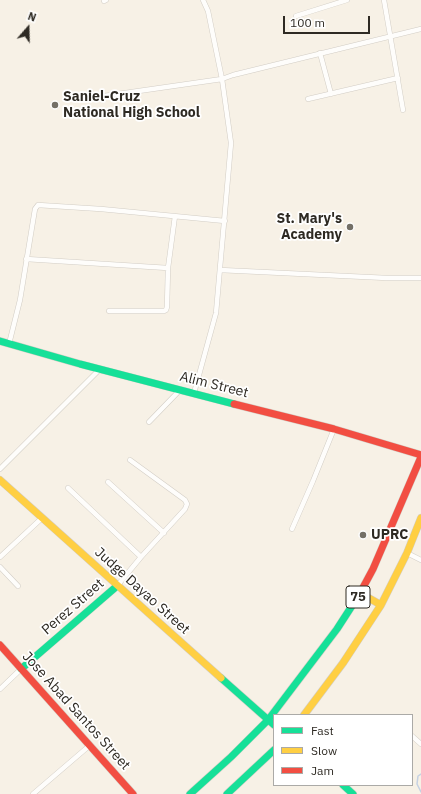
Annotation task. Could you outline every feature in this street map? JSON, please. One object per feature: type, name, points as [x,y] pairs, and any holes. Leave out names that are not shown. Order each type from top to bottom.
[{"type":"main road","name":"Alim Street","points":[[0,342],[334,429],[421,456]]},
{"type":"main road","name":"75","points":[[190,794],[231,757],[268,720],[323,649],[360,593],[382,549],[421,456]]},
{"type":"main road","name":"Judge Dayao Street","points":[[0,480],[273,725]]},
{"type":"main road","name":"75","points":[[305,714],[343,663],[381,605],[407,553],[421,518]]},
{"type":"main road","name":"Perez Street","points":[[21,669],[117,586]]},
{"type":"main road","points":[[360,593],[381,605]]},
{"type":"main road","name":"Jose Abad Santos Street","points":[[0,645],[133,794]]},
{"type":"main road","points":[[226,794],[273,751]]},
{"type":"main road","points":[[344,786],[353,794]]},
{"type":"street","points":[[194,393],[216,313],[232,143],[210,17],[204,0]]},
{"type":"street","points":[[296,16],[347,0]]},
{"type":"street","points":[[384,0],[403,110]]},
{"type":"street","points":[[90,98],[222,79],[320,53],[421,29]]},
{"type":"street","points":[[320,53],[330,94]]},
{"type":"street","points":[[308,99],[398,78]]},
{"type":"street","points":[[9,344],[20,300],[34,209],[38,205],[102,209],[224,221]]},
{"type":"street","points":[[109,311],[166,310],[168,268],[175,216]]},
{"type":"street","points":[[26,259],[168,268]]},
{"type":"street","points":[[220,270],[387,278],[421,278]]},
{"type":"street","points":[[0,469],[100,369]]},
{"type":"street","points":[[149,422],[180,390]]},
{"type":"street","points":[[292,529],[334,429]]},
{"type":"street","name":"Perez Street","points":[[117,586],[187,505],[186,502],[130,460]]},
{"type":"street","points":[[108,482],[164,533]]},
{"type":"street","points":[[68,488],[141,557]]},
{"type":"street","points":[[0,557],[42,518]]},
{"type":"street","points":[[407,553],[421,560]]},
{"type":"street","points":[[0,566],[18,586]]},
{"type":"street","name":"Perez Street","points":[[0,688],[21,669]]},
{"type":"street","points":[[413,737],[421,744]]},
{"type":"street","points":[[33,794],[89,746]]},
{"type":"waterway","points":[[421,774],[418,776],[417,784],[421,792]]},
{"type":"traffic: fast","points":[[0,341],[80,364],[234,404]]},
{"type":"traffic: fast","points":[[21,669],[117,586]]},
{"type":"traffic: fast","points":[[190,794],[231,757],[268,720],[337,629],[359,595]]},
{"type":"traffic: fast","points":[[221,678],[273,724]]},
{"type":"traffic: fast","points":[[227,794],[273,751]]},
{"type":"traffic: fast","points":[[344,786],[353,794]]},
{"type":"traffic: slow","points":[[0,480],[221,678]]},
{"type":"traffic: slow","points":[[305,714],[343,663],[381,605],[407,553],[421,518]]},
{"type":"traffic: slow","points":[[360,593],[381,605]]},
{"type":"traffic: jam","points":[[234,404],[334,429],[421,455]]},
{"type":"traffic: jam","points":[[359,595],[373,569],[421,457]]},
{"type":"traffic: jam","points":[[0,645],[133,794]]},
{"type":"place","name":"Saniel-Cruz National High School","points":[[55,105]]},
{"type":"place","name":"St. Mary's Academy","points":[[350,227]]},
{"type":"place","name":"UPRC","points":[[363,535]]}]
